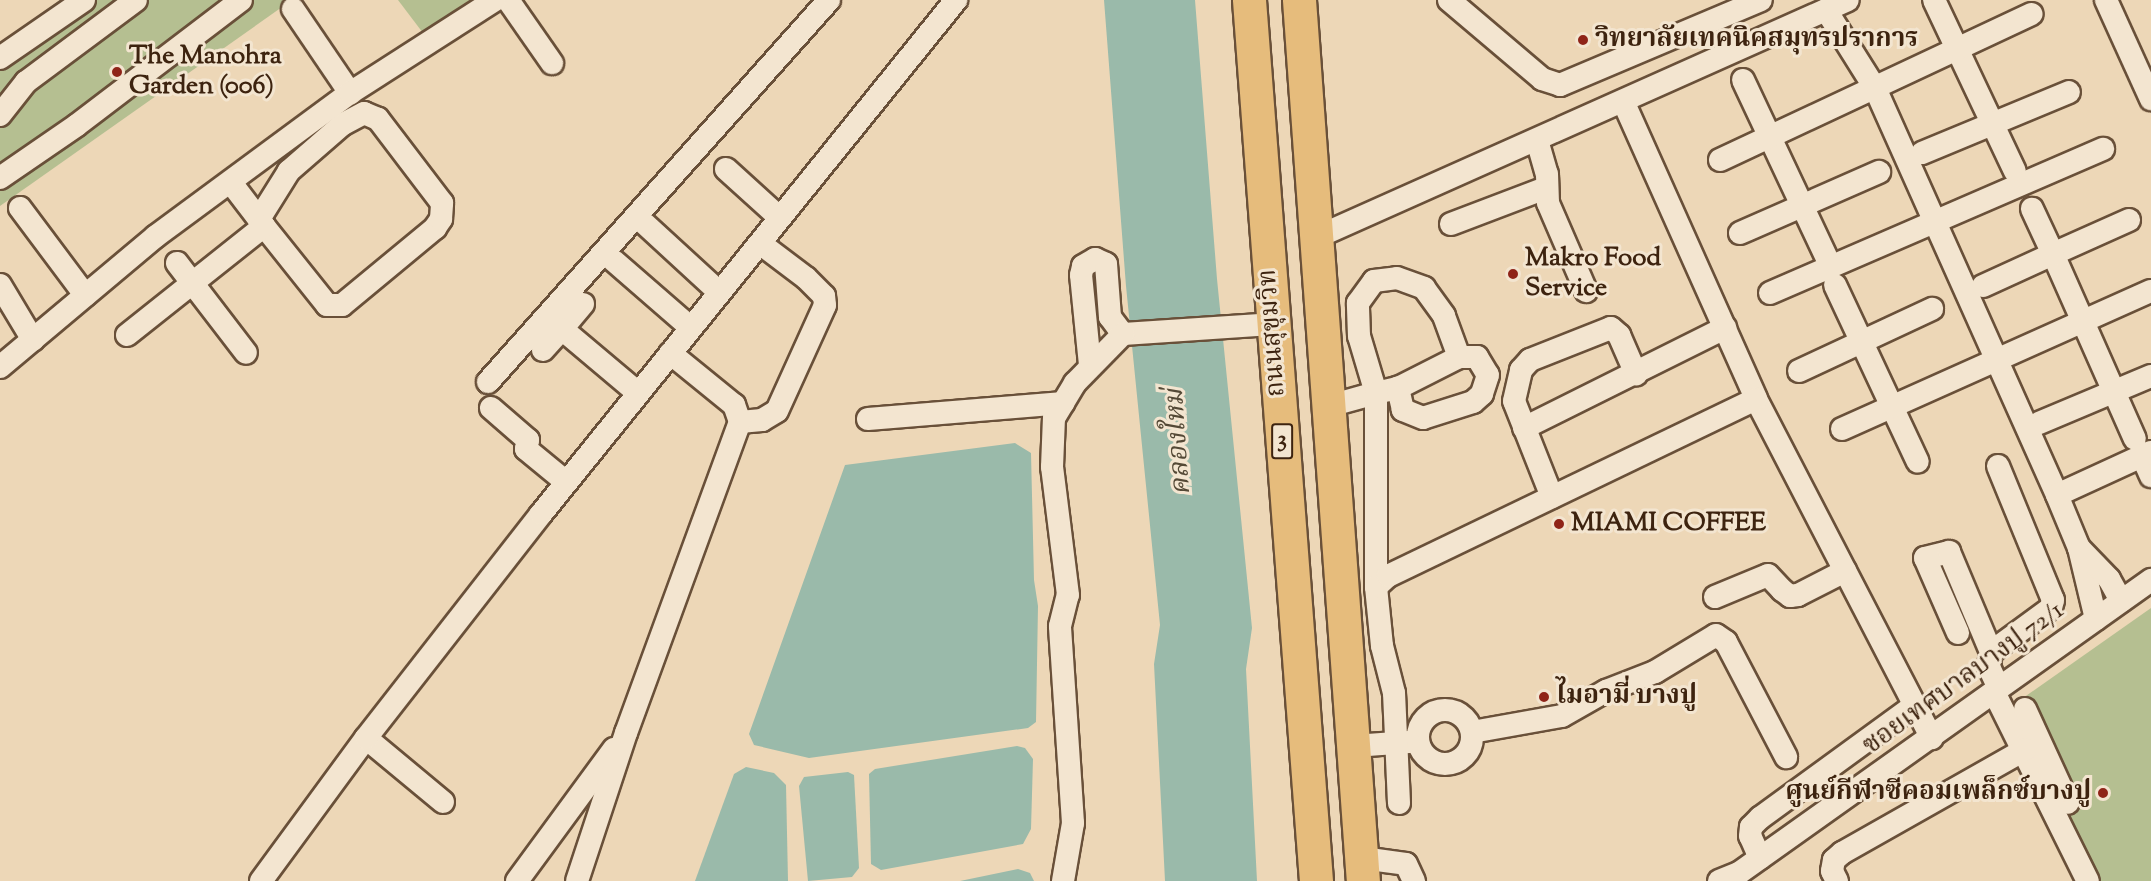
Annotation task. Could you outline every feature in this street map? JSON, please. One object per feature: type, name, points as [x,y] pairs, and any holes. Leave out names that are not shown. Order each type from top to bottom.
[{"type":"highway","name":"ถนนสุขุมวิท","points":[[1249,0],[1316,881]]},
{"type":"highway","name":"ถนนสุขุมวิท","points":[[1299,0],[1362,869]]},
{"type":"street","points":[[0,58],[84,0]]},
{"type":"street","points":[[0,115],[26,82],[136,0]]},
{"type":"street","points":[[0,178],[77,125],[241,0]]},
{"type":"street","points":[[0,368],[156,236],[232,184],[350,93],[495,0]]},
{"type":"street","points":[[508,0],[552,63]]},
{"type":"street","points":[[488,382],[829,0]]},
{"type":"street","points":[[261,881],[366,738],[566,482],[690,327],[761,244],[779,217],[956,0]]},
{"type":"street","points":[[1449,0],[1542,79],[1560,86],[1761,0]]},
{"type":"street","points":[[1317,237],[1848,0]]},
{"type":"street","points":[[1934,0],[2016,171]]},
{"type":"street","points":[[2106,0],[2151,99]]},
{"type":"street","points":[[293,9],[350,93]]},
{"type":"street","points":[[1826,10],[1875,88],[2057,495],[2079,548],[2096,619]]},
{"type":"street","points":[[1720,160],[2032,14]]},
{"type":"street","points":[[1743,80],[1826,255]]},
{"type":"street","points":[[1922,153],[1992,122],[2069,92]]},
{"type":"street","points":[[1623,101],[1756,399],[1932,738]]},
{"type":"street","points":[[127,335],[262,223],[289,171],[343,124],[364,113],[378,119],[442,203],[441,219],[435,228],[342,305],[327,304],[262,223],[232,184]]},
{"type":"street","points":[[1537,140],[1547,174],[1548,203],[1586,291]]},
{"type":"street","points":[[1770,293],[1935,224],[2103,149]]},
{"type":"street","points":[[726,169],[779,217]]},
{"type":"street","points":[[1740,233],[1804,207],[1878,172]]},
{"type":"street","points":[[1451,224],[1546,188]]},
{"type":"street","points":[[20,208],[85,295]]},
{"type":"street","points":[[2032,209],[2081,322],[2145,456],[2057,495]]},
{"type":"street","points":[[1983,286],[2129,220]]},
{"type":"street","points":[[645,224],[719,292]]},
{"type":"street","points":[[740,422],[762,420],[777,411],[825,305],[824,296],[806,278],[761,244]]},
{"type":"street","points":[[1090,365],[1082,275],[1088,260],[1101,259],[1106,264],[1110,316],[1126,334]]},
{"type":"street","points":[[614,261],[690,327]]},
{"type":"street","points":[[177,263],[246,353]]},
{"type":"street","points":[[1399,803],[1392,678],[1380,636],[1376,587],[1376,393],[1359,336],[1359,303],[1374,281],[1397,278],[1424,288],[1444,316],[1459,357]]},
{"type":"street","points":[[0,285],[33,339]]},
{"type":"street","points":[[1835,285],[1863,340],[1918,462]]},
{"type":"street","points":[[1842,429],[2151,291]]},
{"type":"street","points":[[543,350],[583,304]]},
{"type":"street","points":[[1799,371],[1932,309]]},
{"type":"street","points":[[1063,881],[1073,823],[1060,626],[1068,595],[1052,467],[1054,418],[1090,365],[1126,334],[1272,324]]},
{"type":"street","points":[[562,328],[638,393]]},
{"type":"street","points":[[1552,497],[1514,401],[1521,370],[1530,360],[1611,328],[1619,335],[1636,374]]},
{"type":"street","points":[[1524,428],[1725,328]]},
{"type":"street","points":[[577,881],[626,734],[740,422],[734,405],[670,353]]},
{"type":"street","points":[[1329,406],[1398,388],[1459,357],[1477,357],[1488,375],[1482,394],[1473,402],[1423,418],[1402,410],[1398,388]]},
{"type":"street","points":[[2038,423],[2151,376]]},
{"type":"street","points":[[1376,587],[1388,576],[1756,399]]},
{"type":"street","points":[[868,419],[1063,403]]},
{"type":"street","points":[[491,408],[528,440],[526,449],[566,482]]},
{"type":"street","points":[[1991,652],[2051,608],[2053,600],[1998,466]]},
{"type":"street","points":[[2079,548],[2098,566],[2121,601]]},
{"type":"street","points":[[1958,633],[1925,558],[1949,552],[1991,652],[1989,667],[1996,690],[2088,881]]},
{"type":"street","points":[[1715,597],[1768,575],[1790,596],[1798,595],[1845,571]]},
{"type":"street","name":"ซอยเทศบาลบางปู 72/1","points":[[1719,881],[1760,858],[1932,738],[2151,580]]},
{"type":"street","points":[[1472,732],[1562,716],[1606,692],[1655,672],[1716,635],[1726,642],[1786,757]]},
{"type":"street","points":[[2009,638],[2008,656],[2017,675]]},
{"type":"street","points":[[1760,858],[1750,836],[1751,826],[1915,705]]},
{"type":"street","points":[[2025,709],[2103,881]]},
{"type":"street","points":[[1440,710],[1454,712],[1466,720],[1472,732],[1470,746],[1462,758],[1450,764],[1430,758],[1418,741],[1419,727],[1427,716],[1440,710]]},
{"type":"street","points":[[517,881],[626,734]]},
{"type":"street","points":[[366,738],[443,802]]},
{"type":"street","points":[[1354,746],[1418,741]]},
{"type":"street","points":[[1837,881],[1832,870],[1834,860],[1842,853],[2026,749]]},
{"type":"street","points":[[1362,869],[1406,864],[1414,881]]},
{"type":"green space","points":[[60,0],[292,0],[0,206],[0,43]]},
{"type":"green space","points":[[398,0],[470,0],[423,33]]},
{"type":"green space","name":"ศูนย์กีฬาซีคอมเพล็กซ์บางปู","points":[[2151,608],[2151,881],[2095,881],[2013,705]]},
{"type":"water","name":"คลองใหม่","points":[[1104,0],[1195,0],[1217,279],[1252,628],[1246,669],[1257,881],[1165,881],[1154,664],[1160,625],[1126,286]]},
{"type":"water","points":[[1015,443],[1031,453],[1034,580],[1038,606],[1036,722],[1028,728],[809,758],[754,745],[749,734],[845,465]]},
{"type":"water","points":[[1017,746],[1025,748],[1033,759],[1031,829],[1023,844],[881,870],[871,864],[869,774],[875,769]]},
{"type":"water","points":[[746,767],[774,773],[786,785],[788,881],[695,881],[734,774]]},
{"type":"water","points":[[848,772],[854,775],[859,868],[852,877],[808,881],[799,786],[804,777]]},
{"type":"water","points":[[1018,869],[1030,873],[1034,881],[960,881]]},
{"type":"place","name":"วิทยาลัยเทคนิคสมุทรปราการ","points":[[1583,40]]},
{"type":"place","name":"The Manohra Garden (006)","points":[[117,72]]},
{"type":"place","name":"Makro Food Service","points":[[1513,274]]},
{"type":"place","name":"MIAMI COFFEE","points":[[1559,524]]},
{"type":"place","name":"ไมอามี่ บางปู","points":[[1544,697]]},
{"type":"place","name":"ศูนย์กีฬาซีคอมเพล็กซ์บางปู","points":[[2103,793]]}]
